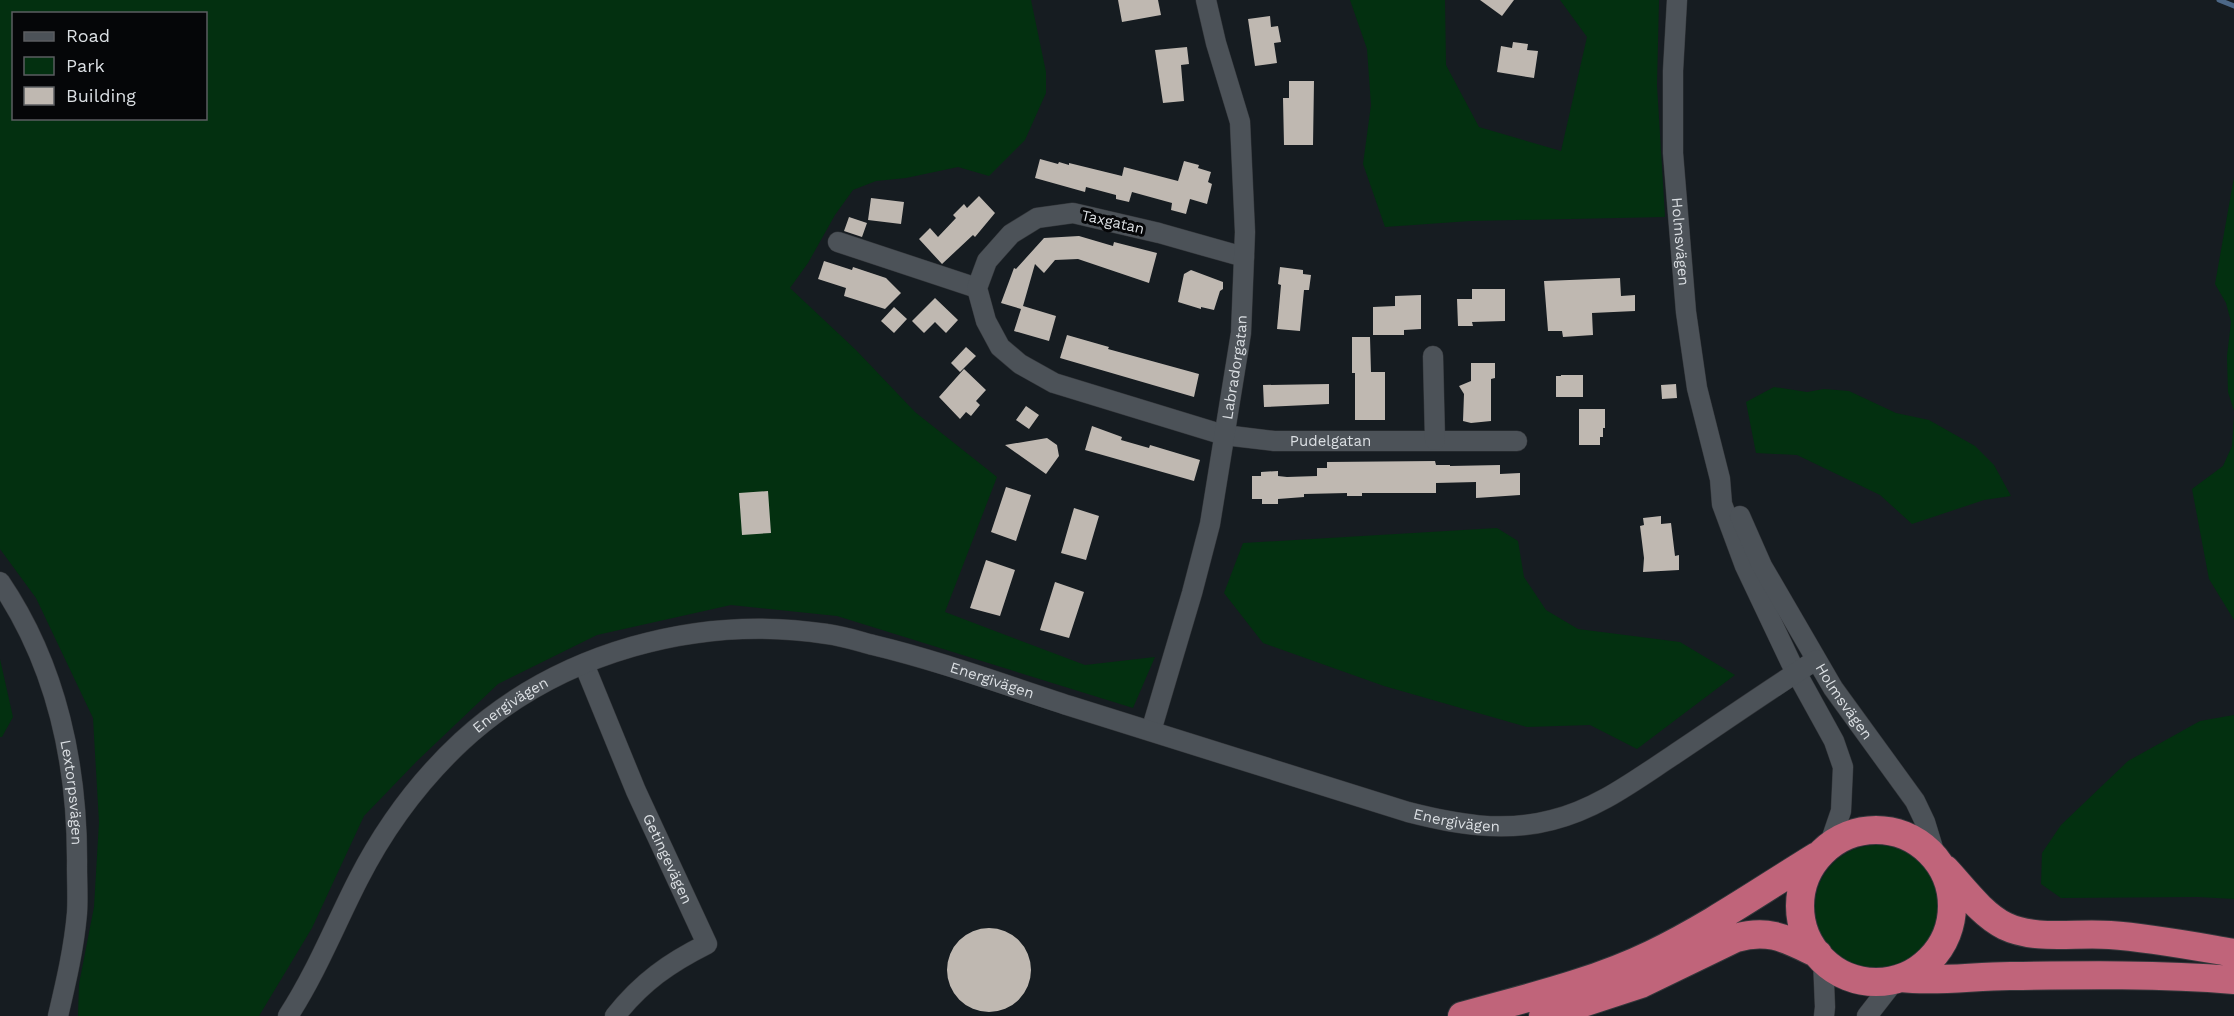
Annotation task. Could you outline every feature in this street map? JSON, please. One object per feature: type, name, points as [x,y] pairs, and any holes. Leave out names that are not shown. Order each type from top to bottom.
[{"type":"highway","points":[[1462,1016],[1573,985],[1643,958],[1679,940],[1855,833],[1885,830],[1913,839],[1990,917],[2015,930],[2032,933],[2108,934],[2156,939],[2234,953]]},
{"type":"highway","points":[[1820,957],[1806,935],[1800,903],[1809,871],[1825,850]]},
{"type":"highway","points":[[1898,979],[1919,969],[1933,956],[1948,931],[1952,903],[1949,884],[1938,862]]},
{"type":"highway","points":[[1543,1016],[1641,984],[1736,938],[1749,934],[1772,934],[1820,957],[1844,974],[1860,980],[1877,982],[1898,979],[1927,981],[2007,976],[2165,976],[2234,980]]},
{"type":"street","name":"Labradorgatan","points":[[1151,731],[1210,524],[1241,333],[1244,200],[1240,122],[1216,43],[1206,0]]},
{"type":"street","name":"Holmsvägen","points":[[1677,0],[1673,117],[1676,205],[1686,312],[1697,388],[1720,479],[1722,504],[1745,566],[1796,673],[1834,741],[1843,767],[1841,811],[1825,850]]},
{"type":"street","name":"Taxgatan","points":[[977,288],[987,261],[1011,234],[1037,218],[1073,213],[1158,233],[1244,257]]},
{"type":"street","points":[[838,242],[977,288],[986,321],[1000,347],[1020,364],[1054,383],[1224,435]]},
{"type":"street","points":[[1433,357],[1435,440]]},
{"type":"street","name":"Pudelgatan","points":[[1224,435],[1274,441],[1517,441]]},
{"type":"street","name":"Holmsvägen","points":[[1720,479],[1733,500],[1762,566],[1816,660],[1855,721],[1915,801],[1925,822],[1938,862]]},
{"type":"street","name":"Lextorpsvägen","points":[[0,582],[19,610],[51,683],[71,762],[78,827],[77,912],[58,1016]]},
{"type":"street","name":"Energivägen","points":[[288,1016],[304,992],[360,877],[394,819],[426,779],[462,741],[499,712],[547,681],[610,652],[640,643],[701,632],[762,629],[828,634],[915,655],[1408,812],[1450,823],[1482,826],[1515,826],[1551,820],[1577,812],[1623,789],[1816,660]]},
{"type":"street","name":"Getingevägen","points":[[584,664],[636,791],[707,944],[658,972],[633,993],[615,1016]]},
{"type":"street","points":[[1820,957],[1825,990],[1824,1016]]},
{"type":"street","points":[[1867,1016],[1898,979]]},
{"type":"green space","points":[[0,0],[1031,0],[1046,72],[1046,93],[1025,140],[989,176],[958,167],[906,178],[876,181],[853,190],[790,288],[856,350],[915,412],[997,477],[945,612],[1085,665],[1155,657],[1133,708],[837,616],[731,605],[597,635],[498,684],[417,761],[364,816],[312,928],[259,1016],[78,1016],[79,984],[94,907],[99,822],[93,718],[36,598],[0,549]]},
{"type":"green space","points":[[1350,0],[1445,0],[1446,65],[1479,127],[1561,151],[1587,37],[1560,0],[1659,0],[1657,85],[1665,217],[1470,221],[1385,227],[1363,164],[1371,105],[1367,49]]},
{"type":"green space","points":[[2234,177],[2234,411],[2228,392],[2227,356],[2231,322],[2226,303],[2215,284]]},
{"type":"green space","points":[[1774,387],[1807,392],[1824,389],[1849,391],[1896,413],[1929,420],[1975,446],[1994,465],[2011,496],[1984,500],[1912,524],[1880,495],[1797,455],[1756,453],[1746,402]]},
{"type":"green space","points":[[2234,415],[2234,620],[2209,579],[2192,489],[2223,466],[2232,446]]},
{"type":"green space","points":[[1497,528],[1518,541],[1524,577],[1546,610],[1578,629],[1680,642],[1735,675],[1637,749],[1590,725],[1527,727],[1384,686],[1263,643],[1224,593],[1243,543]]},
{"type":"green space","points":[[0,659],[13,717],[2,737],[0,737]]},
{"type":"green space","points":[[2234,715],[2234,899],[2061,898],[2041,884],[2042,853],[2061,825],[2128,761],[2200,721]]},
{"type":"green space","points":[[1877,845],[1901,850],[1912,855],[1921,863],[1929,872],[1934,883],[1939,907],[1934,931],[1929,942],[1921,951],[1912,959],[1901,964],[1877,969],[1853,964],[1842,959],[1833,951],[1825,942],[1820,931],[1815,907],[1820,883],[1825,872],[1833,863],[1842,855],[1853,850]]},
{"type":"building","points":[[1118,0],[1158,0],[1161,15],[1122,22]]},
{"type":"building","points":[[1480,0],[1514,0],[1502,16]]},
{"type":"building","points":[[1270,16],[1271,27],[1278,26],[1281,42],[1274,43],[1277,63],[1255,66],[1248,19]]},
{"type":"building","points":[[1513,42],[1528,44],[1527,50],[1538,51],[1534,78],[1497,72],[1501,46],[1512,48]]},
{"type":"building","points":[[1187,47],[1189,64],[1181,65],[1184,101],[1163,103],[1155,50]]},
{"type":"building","points":[[1289,81],[1314,81],[1313,145],[1284,145],[1283,98],[1289,98]]},
{"type":"building","points":[[1040,159],[1058,164],[1059,162],[1069,165],[1069,163],[1122,176],[1124,167],[1178,181],[1184,161],[1199,165],[1198,168],[1211,172],[1208,182],[1212,184],[1207,204],[1190,199],[1186,214],[1171,210],[1172,203],[1132,192],[1129,202],[1116,199],[1116,195],[1086,187],[1085,192],[1035,178]]},
{"type":"building","points":[[979,196],[995,213],[975,237],[973,235],[942,264],[919,239],[930,228],[938,237],[956,218],[953,215],[964,204],[967,208]]},
{"type":"building","points":[[871,198],[904,202],[901,224],[868,220]]},
{"type":"building","points":[[849,217],[867,223],[862,237],[844,231]]},
{"type":"building","points":[[1079,236],[1113,246],[1114,242],[1157,253],[1149,283],[1078,259],[1055,260],[1044,273],[1035,264],[1023,306],[1056,316],[1049,341],[1014,331],[1021,309],[1001,303],[1014,268],[1016,269],[1044,238]]},
{"type":"building","points":[[824,261],[852,270],[853,267],[886,278],[901,293],[885,309],[844,296],[846,288],[818,279]]},
{"type":"building","points":[[1280,267],[1303,270],[1303,274],[1311,275],[1309,290],[1304,290],[1300,331],[1277,329],[1281,285],[1278,284]]},
{"type":"building","points":[[1191,270],[1223,282],[1223,289],[1220,291],[1214,310],[1201,307],[1201,309],[1178,302],[1184,274]]},
{"type":"building","points":[[1620,278],[1621,296],[1635,295],[1635,311],[1592,313],[1593,335],[1563,337],[1562,331],[1548,331],[1544,281]]},
{"type":"building","points":[[1472,289],[1505,289],[1505,321],[1472,322],[1473,326],[1458,326],[1457,299],[1472,299]]},
{"type":"building","points":[[1421,295],[1421,329],[1404,330],[1404,335],[1373,335],[1373,307],[1395,306],[1395,296]]},
{"type":"building","points":[[935,298],[958,320],[946,333],[935,322],[924,333],[912,321]]},
{"type":"building","points":[[894,307],[907,319],[894,333],[881,321]]},
{"type":"building","points":[[1067,335],[1109,347],[1108,349],[1199,374],[1194,397],[1060,358]]},
{"type":"building","points":[[1352,337],[1370,337],[1371,372],[1385,372],[1385,420],[1355,420]]},
{"type":"building","points":[[966,347],[976,356],[960,372],[951,363]]},
{"type":"building","points":[[1471,363],[1495,363],[1495,378],[1491,379],[1491,421],[1471,423],[1463,421],[1464,394],[1459,386],[1471,381]]},
{"type":"building","points":[[964,369],[986,390],[976,401],[980,405],[971,416],[966,412],[960,419],[939,397]]},
{"type":"building","points":[[1583,375],[1583,397],[1556,397],[1556,376]]},
{"type":"building","points":[[1329,384],[1329,404],[1264,407],[1263,385]]},
{"type":"building","points":[[1676,384],[1677,398],[1662,399],[1661,385]]},
{"type":"building","points":[[1026,406],[1039,415],[1029,429],[1016,420]]},
{"type":"building","points":[[1579,409],[1605,409],[1605,428],[1603,428],[1603,437],[1600,437],[1600,445],[1579,445]]},
{"type":"building","points":[[1092,426],[1122,437],[1121,440],[1149,448],[1150,445],[1200,460],[1194,481],[1085,450]]},
{"type":"building","points":[[1047,438],[1057,445],[1059,456],[1046,474],[1005,445]]},
{"type":"building","points":[[1435,461],[1436,465],[1450,466],[1500,465],[1500,474],[1520,473],[1520,495],[1476,498],[1476,482],[1436,483],[1436,493],[1362,493],[1362,496],[1347,496],[1347,493],[1304,494],[1304,497],[1278,499],[1278,504],[1262,504],[1262,499],[1252,499],[1252,476],[1261,476],[1261,472],[1278,471],[1278,476],[1287,477],[1317,476],[1317,468],[1327,468],[1327,462]]},
{"type":"building","points":[[1006,487],[1031,495],[1016,541],[991,532]]},
{"type":"building","points":[[768,491],[771,533],[742,535],[739,493]]},
{"type":"building","points":[[1074,508],[1099,516],[1086,560],[1061,553]]},
{"type":"building","points":[[1661,516],[1661,524],[1671,523],[1675,556],[1679,555],[1679,570],[1643,572],[1644,558],[1640,526],[1644,525],[1643,518]]},
{"type":"building","points":[[986,560],[1015,570],[1000,616],[970,608]]},
{"type":"building","points":[[1055,582],[1084,592],[1069,638],[1040,630]]},
{"type":"building","points":[[981,928],[997,928],[1013,935],[1024,946],[1031,962],[1028,986],[1019,1000],[997,1012],[981,1012],[965,1005],[954,994],[947,978],[947,962],[954,946],[965,935]]},
{"type":"waterway","points":[[2219,0],[2234,6]]}]
